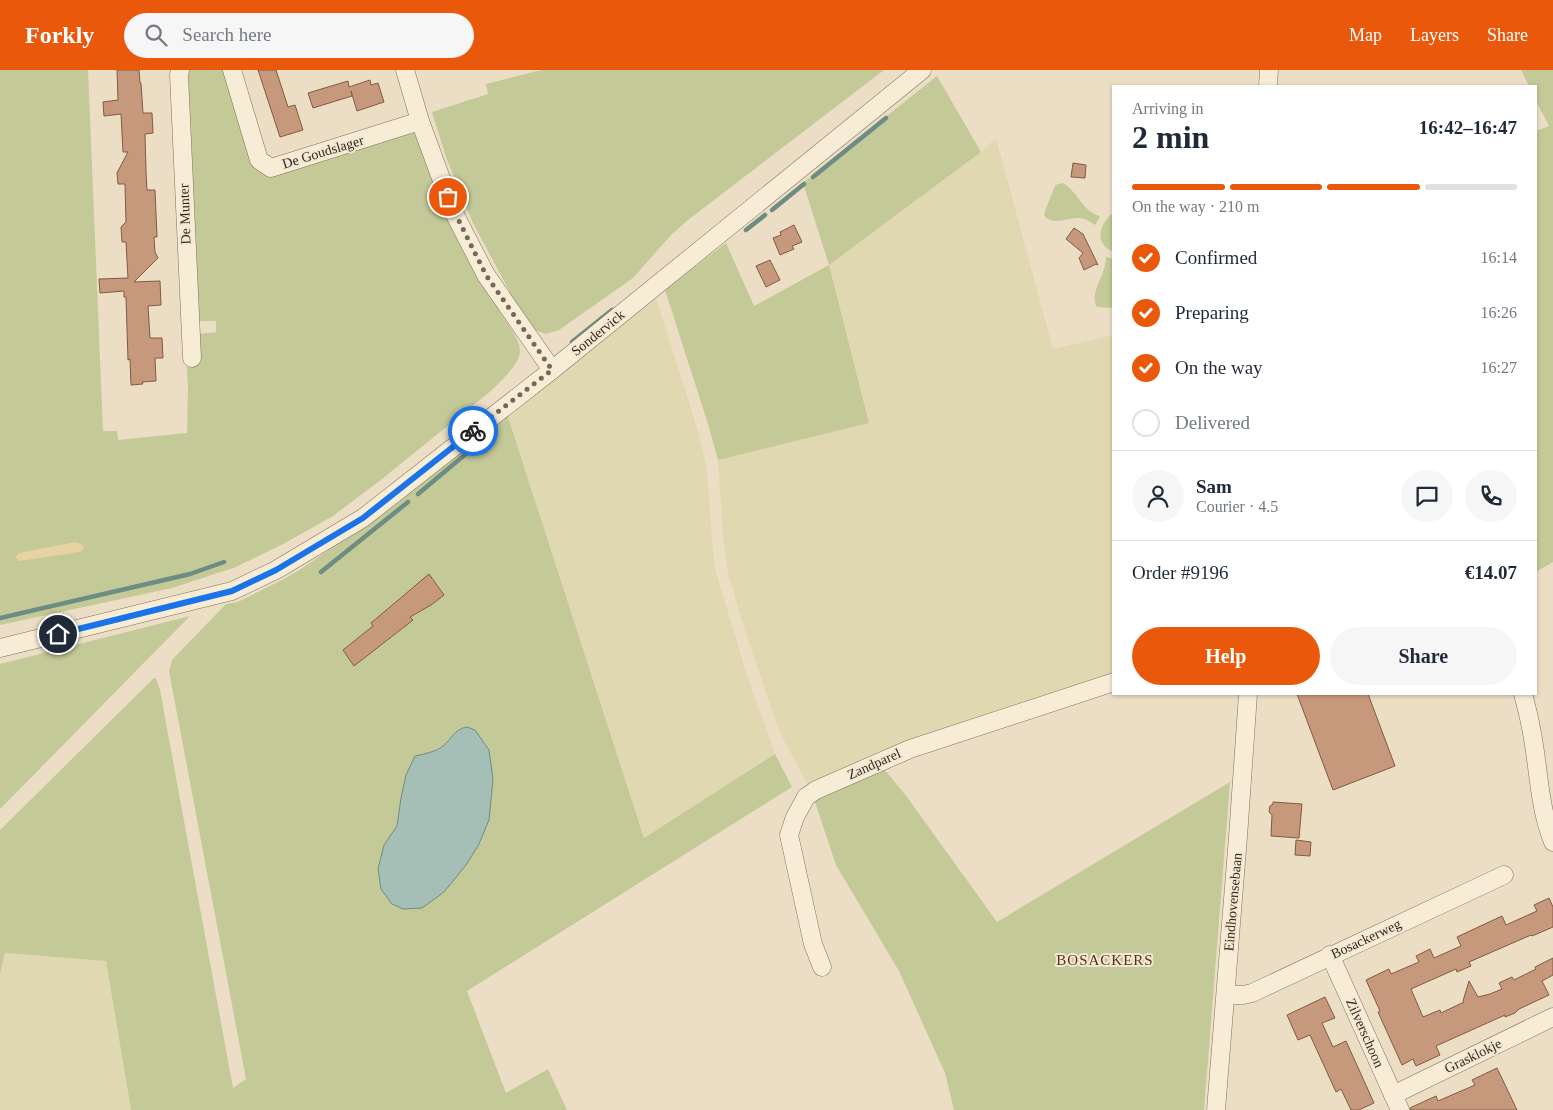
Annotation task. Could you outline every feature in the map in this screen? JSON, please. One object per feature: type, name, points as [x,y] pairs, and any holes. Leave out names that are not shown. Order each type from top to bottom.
[{"type":"street","name":"De Munter","points":[[180,70],[192,358]]},
{"type":"street","name":"De Goudslager","points":[[232,70],[259,160],[271,168],[420,121]]},
{"type":"street","points":[[405,70],[420,121],[454,211],[486,275],[552,370]]},
{"type":"street","name":"Sondervick","points":[[0,648],[232,591],[276,570],[363,518],[552,370],[922,70]]},
{"type":"street","points":[[1268,85],[1269,70]]},
{"type":"street","name":"Zandparel","points":[[822,967],[813,944],[789,835],[795,817],[806,797],[816,790],[910,748],[1112,683]]},
{"type":"street","name":"Eindhovensebaan","points":[[1216,1110],[1248,695]]},
{"type":"street","points":[[1523,695],[1532,729],[1537,778],[1547,827],[1553,842]]},
{"type":"street","name":"Bosackerweg","points":[[1226,995],[1252,993],[1504,875]]},
{"type":"street","name":"Zilverschoon","points":[[1330,955],[1396,1102]]},
{"type":"street","name":"Grasklokje","points":[[1396,1102],[1553,1017]]},
{"type":"shaded area","points":[[996,138],[1053,349],[1112,335],[1112,675],[809,787],[780,733],[746,634],[728,573],[723,535],[718,460],[869,423],[829,265],[981,152]]},
{"type":"shaded area","points":[[656,298],[698,431],[707,469],[716,572],[746,672],[775,754],[644,838],[507,414]]},
{"type":"shaded area","points":[[5,953],[106,961],[131,1110],[0,1110],[0,974]]},
{"type":"green space","points":[[0,70],[88,70],[103,431],[117,431],[118,440],[187,433],[188,385],[186,358],[199,334],[216,332],[216,321],[197,321],[186,70],[224,70],[266,174],[282,174],[402,135],[415,133],[476,266],[498,309],[518,340],[520,351],[517,361],[492,390],[382,479],[333,516],[285,543],[236,567],[172,588],[0,625]]},
{"type":"green space","points":[[541,70],[884,70],[688,220],[671,235],[633,278],[559,330],[546,334],[532,329],[520,311],[472,221],[446,157],[432,112],[488,94],[486,84]]},
{"type":"green space","points":[[1521,70],[1553,70],[1553,562],[1537,571],[1537,131],[1549,126],[1537,103],[1537,85],[1528,85]]},
{"type":"green space","points":[[937,76],[981,152],[829,265],[803,183]]},
{"type":"green space","points":[[1063,183],[1073,191],[1089,210],[1100,216],[1095,225],[1080,218],[1056,221],[1047,219],[1044,215],[1055,186]]},
{"type":"green space","points":[[1112,214],[1112,251],[1103,244],[1100,233]]},
{"type":"green space","points":[[726,243],[754,306],[829,265],[869,423],[718,460],[665,290]]},
{"type":"green space","points":[[1106,257],[1112,258],[1112,308],[1097,307],[1095,303],[1095,293]]},
{"type":"green space","points":[[507,414],[644,838],[775,754],[792,787],[467,991],[506,1093],[548,1069],[567,1110],[131,1110],[106,961],[5,953],[0,974],[0,830],[154,678],[156,679],[160,690],[233,1088],[246,1079],[169,671],[172,660],[226,604],[238,602],[284,579],[356,531]],"holes":[[[460,728],[489,820],[478,846],[466,865],[403,909],[392,904],[381,889],[384,845],[397,826],[399,815],[427,754],[443,746]]]},
{"type":"green space","points":[[190,616],[9,800],[0,809],[0,664]]},
{"type":"green space","points":[[884,769],[907,797],[997,922],[1230,782],[1204,1110],[954,1110],[945,1073],[899,971],[836,865],[814,799]]},
{"type":"sand","points":[[75,542],[84,546],[83,550],[19,561],[15,557],[19,553]]},
{"type":"water","points":[[467,727],[475,730],[489,750],[493,779],[489,820],[478,846],[466,865],[444,892],[422,908],[403,909],[392,904],[381,889],[378,869],[384,845],[397,826],[406,775],[415,756],[439,749],[456,732]]},
{"type":"building","points":[[117,70],[139,70],[143,113],[152,113],[153,133],[145,134],[146,172],[147,190],[155,190],[157,237],[154,237],[155,252],[158,258],[134,282],[160,281],[161,305],[148,306],[150,338],[162,338],[163,358],[155,358],[156,381],[131,385],[130,359],[128,360],[126,297],[124,297],[124,291],[100,293],[99,279],[128,278],[126,242],[122,242],[121,227],[126,222],[125,184],[118,184],[117,173],[128,152],[123,152],[121,114],[104,116],[103,102],[118,100]]},
{"type":"building","points":[[258,70],[276,70],[288,107],[295,105],[303,130],[280,137]]},
{"type":"building","points":[[370,80],[371,85],[378,83],[384,102],[357,111],[351,91],[352,96],[313,108],[308,93],[348,81],[349,87]]},
{"type":"building","points":[[1073,163],[1086,165],[1085,178],[1071,177]]},
{"type":"building","points":[[794,225],[802,242],[792,246],[794,249],[780,255],[773,238],[781,235],[780,232]]},
{"type":"building","points":[[1074,228],[1083,234],[1098,265],[1096,264],[1084,270],[1079,258],[1083,253],[1066,239]]},
{"type":"building","points":[[770,260],[780,280],[766,287],[756,266]]},
{"type":"building","points":[[429,574],[444,595],[410,617],[413,620],[354,666],[343,650],[373,626],[371,623]]},
{"type":"building","points":[[1297,695],[1368,695],[1395,766],[1333,790]]},
{"type":"building","points":[[1273,802],[1302,804],[1299,838],[1271,836],[1272,815],[1269,812]]},
{"type":"building","points":[[1296,840],[1311,842],[1310,856],[1295,855]]},
{"type":"building","points":[[1549,898],[1553,907],[1553,927],[1469,962],[1471,966],[1457,972],[1456,969],[1411,989],[1423,1017],[1440,1010],[1441,1013],[1464,1002],[1469,981],[1478,997],[1490,994],[1502,989],[1499,983],[1512,977],[1514,980],[1553,958],[1553,975],[1542,981],[1549,995],[1519,1009],[1515,1013],[1505,1017],[1505,1015],[1436,1046],[1440,1055],[1416,1066],[1413,1059],[1402,1065],[1366,980],[1389,969],[1391,974],[1419,962],[1416,956],[1430,949],[1434,958],[1461,946],[1457,937],[1502,916],[1506,925],[1537,911],[1534,905]]},
{"type":"building","points":[[1325,997],[1335,1018],[1322,1023],[1333,1047],[1346,1041],[1374,1103],[1359,1110],[1351,1110],[1341,1089],[1336,1092],[1310,1035],[1298,1040],[1287,1015]]},
{"type":"building","points":[[1497,1068],[1517,1110],[1410,1110],[1410,1108],[1436,1096],[1438,1101],[1475,1085],[1472,1080]]},
{"type":"waterway","points":[[813,177],[886,118]]},
{"type":"waterway","points":[[772,210],[804,184]]},
{"type":"waterway","points":[[746,230],[765,215]]},
{"type":"waterway","points":[[572,342],[612,310]]},
{"type":"waterway","points":[[418,494],[492,432]]},
{"type":"waterway","points":[[321,572],[408,502]]},
{"type":"waterway","points":[[0,618],[190,574],[224,562]]},
{"type":"way so far","points":[[448,197],[486,275],[552,370],[473,431]]},
{"type":"district","name":"BOSACKERS","points":[[1105,960]]},
{"type":"route","points":[[58,634],[232,591],[276,570],[363,518],[473,431]]}]
